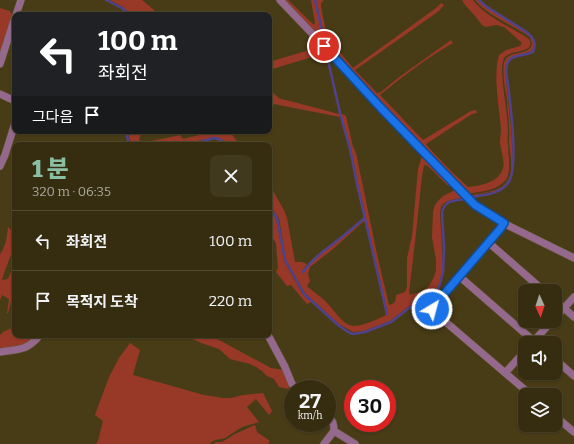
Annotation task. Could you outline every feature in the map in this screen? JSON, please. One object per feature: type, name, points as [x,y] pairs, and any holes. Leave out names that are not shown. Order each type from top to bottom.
[{"type":"street","points":[[16,12],[21,0]]},
{"type":"street","points":[[280,0],[380,107],[475,205],[504,223],[574,259]]},
{"type":"street","points":[[0,64],[12,26]]},
{"type":"street","points":[[0,94],[12,99]]},
{"type":"street","points":[[0,166],[12,133]]},
{"type":"street","points":[[504,223],[433,307],[433,310],[523,388]]},
{"type":"street","points":[[488,242],[536,284]]},
{"type":"street","points":[[459,276],[527,336]]},
{"type":"street","points":[[574,297],[564,308],[574,317]]},
{"type":"street","points":[[539,336],[546,328]]},
{"type":"street","points":[[0,352],[23,349],[35,342],[38,338]]},
{"type":"street","points":[[270,338],[290,380]]},
{"type":"street","points":[[506,372],[518,359]]},
{"type":"street","points":[[562,365],[574,376]]},
{"type":"street","points":[[562,422],[574,432]]},
{"type":"street","points":[[324,444],[333,432]]},
{"type":"street","points":[[336,432],[355,444]]},
{"type":"shaded area","points":[[110,0],[142,0],[155,12],[129,12]]},
{"type":"shaded area","points":[[284,0],[288,0],[314,25],[315,23],[311,0],[314,0],[323,38],[321,39]]},
{"type":"shaded area","points":[[316,0],[324,0],[321,3],[321,7],[329,39],[353,68],[441,3],[444,5],[439,11],[355,70],[377,93],[381,92],[451,40],[453,43],[415,68],[380,95],[423,140],[471,111],[476,110],[477,113],[472,114],[426,144],[468,187],[478,186],[494,180],[501,173],[503,168],[497,91],[497,63],[499,55],[506,50],[520,46],[522,43],[504,27],[496,25],[486,27],[482,25],[462,0],[473,0],[492,17],[529,39],[529,47],[507,55],[502,64],[508,129],[509,163],[508,176],[504,182],[491,189],[466,194],[323,41],[325,38]]},
{"type":"shaded area","points":[[475,0],[478,0],[525,31],[533,39],[534,45],[532,51],[511,58],[506,65],[505,71],[513,160],[510,179],[497,191],[470,196],[500,188],[510,177],[511,160],[503,67],[506,58],[526,51],[532,44],[530,37],[486,11]]},
{"type":"shaded area","points":[[0,8],[10,11],[12,20],[0,55]]},
{"type":"shaded area","points":[[314,44],[318,44],[326,56],[322,54],[272,69],[272,61],[306,51]]},
{"type":"shaded area","points":[[272,90],[277,97],[283,100],[339,114],[340,117],[274,104],[272,109]]},
{"type":"shaded area","points":[[340,113],[346,116],[353,147],[356,153],[389,305],[395,302],[396,295],[405,292],[407,287],[407,258],[412,236],[418,169],[422,156],[406,136],[465,197],[451,200],[444,203],[441,207],[442,272],[438,287],[433,295],[408,307],[390,321],[364,331],[353,332],[339,324],[305,293],[286,260],[279,218],[272,209],[272,189],[287,218],[295,262],[307,264],[302,272],[315,259],[365,219],[365,222],[363,222],[310,267],[308,274],[310,281],[307,286],[326,301],[342,320],[347,324],[356,326],[379,319],[388,314],[351,148]],"holes":[[[424,165],[428,166],[447,185],[455,190],[443,196],[435,205],[433,212],[432,237],[436,260],[434,277],[429,286],[423,291],[410,295],[409,293]]]},
{"type":"shaded area","points":[[129,134],[141,134],[139,140],[141,142],[131,142]]},
{"type":"shaded area","points":[[203,134],[232,134],[238,142],[226,142],[214,137],[194,142],[141,142],[180,135],[183,139]]},
{"type":"shaded area","points":[[272,213],[276,219],[284,261],[303,295],[311,302],[307,304],[291,285],[287,286],[276,272],[278,268],[276,243],[272,237]]},
{"type":"shaded area","points":[[8,227],[12,231],[12,252],[2,280],[8,279],[12,269],[12,302],[8,313],[9,299],[2,295],[0,300],[0,254],[7,238]]},
{"type":"shaded area","points":[[12,328],[12,338],[33,338],[33,340],[27,345],[0,350],[0,335]]},
{"type":"shaded area","points":[[190,338],[216,338],[271,368],[284,370],[289,380],[284,380],[284,388],[279,387],[274,379],[267,376],[256,367],[230,359],[219,349]]},
{"type":"shaded area","points":[[130,343],[140,350],[133,375],[204,395],[223,398],[263,393],[272,411],[269,415],[256,399],[247,407],[259,422],[242,427],[225,438],[215,440],[209,444],[96,444],[103,421],[95,415],[109,377],[119,358]]},
{"type":"shaded area","points":[[255,425],[257,432],[270,441],[268,444],[213,444],[216,442],[222,442]]},
{"type":"waterway","points":[[106,0],[127,12]]},
{"type":"waterway","points":[[315,0],[324,39]]},
{"type":"waterway","points":[[472,197],[496,192],[501,190],[508,183],[513,162],[513,129],[506,71],[507,65],[511,58],[533,52],[535,45],[534,40],[528,33],[487,7],[479,0]]},
{"type":"waterway","points":[[323,49],[327,56],[350,149],[387,314]]},
{"type":"waterway","points":[[128,134],[129,142]]},
{"type":"waterway","points":[[200,142],[214,138],[223,142]]},
{"type":"waterway","points":[[272,211],[277,218],[285,260],[304,294],[338,325],[353,334],[365,332],[391,322],[409,308],[434,296],[439,287],[443,272],[443,209],[447,203],[465,199]]},
{"type":"waterway","points":[[303,272],[319,255],[365,218]]},
{"type":"route","points":[[324,46],[380,107],[475,205],[504,223],[432,309]]}]
